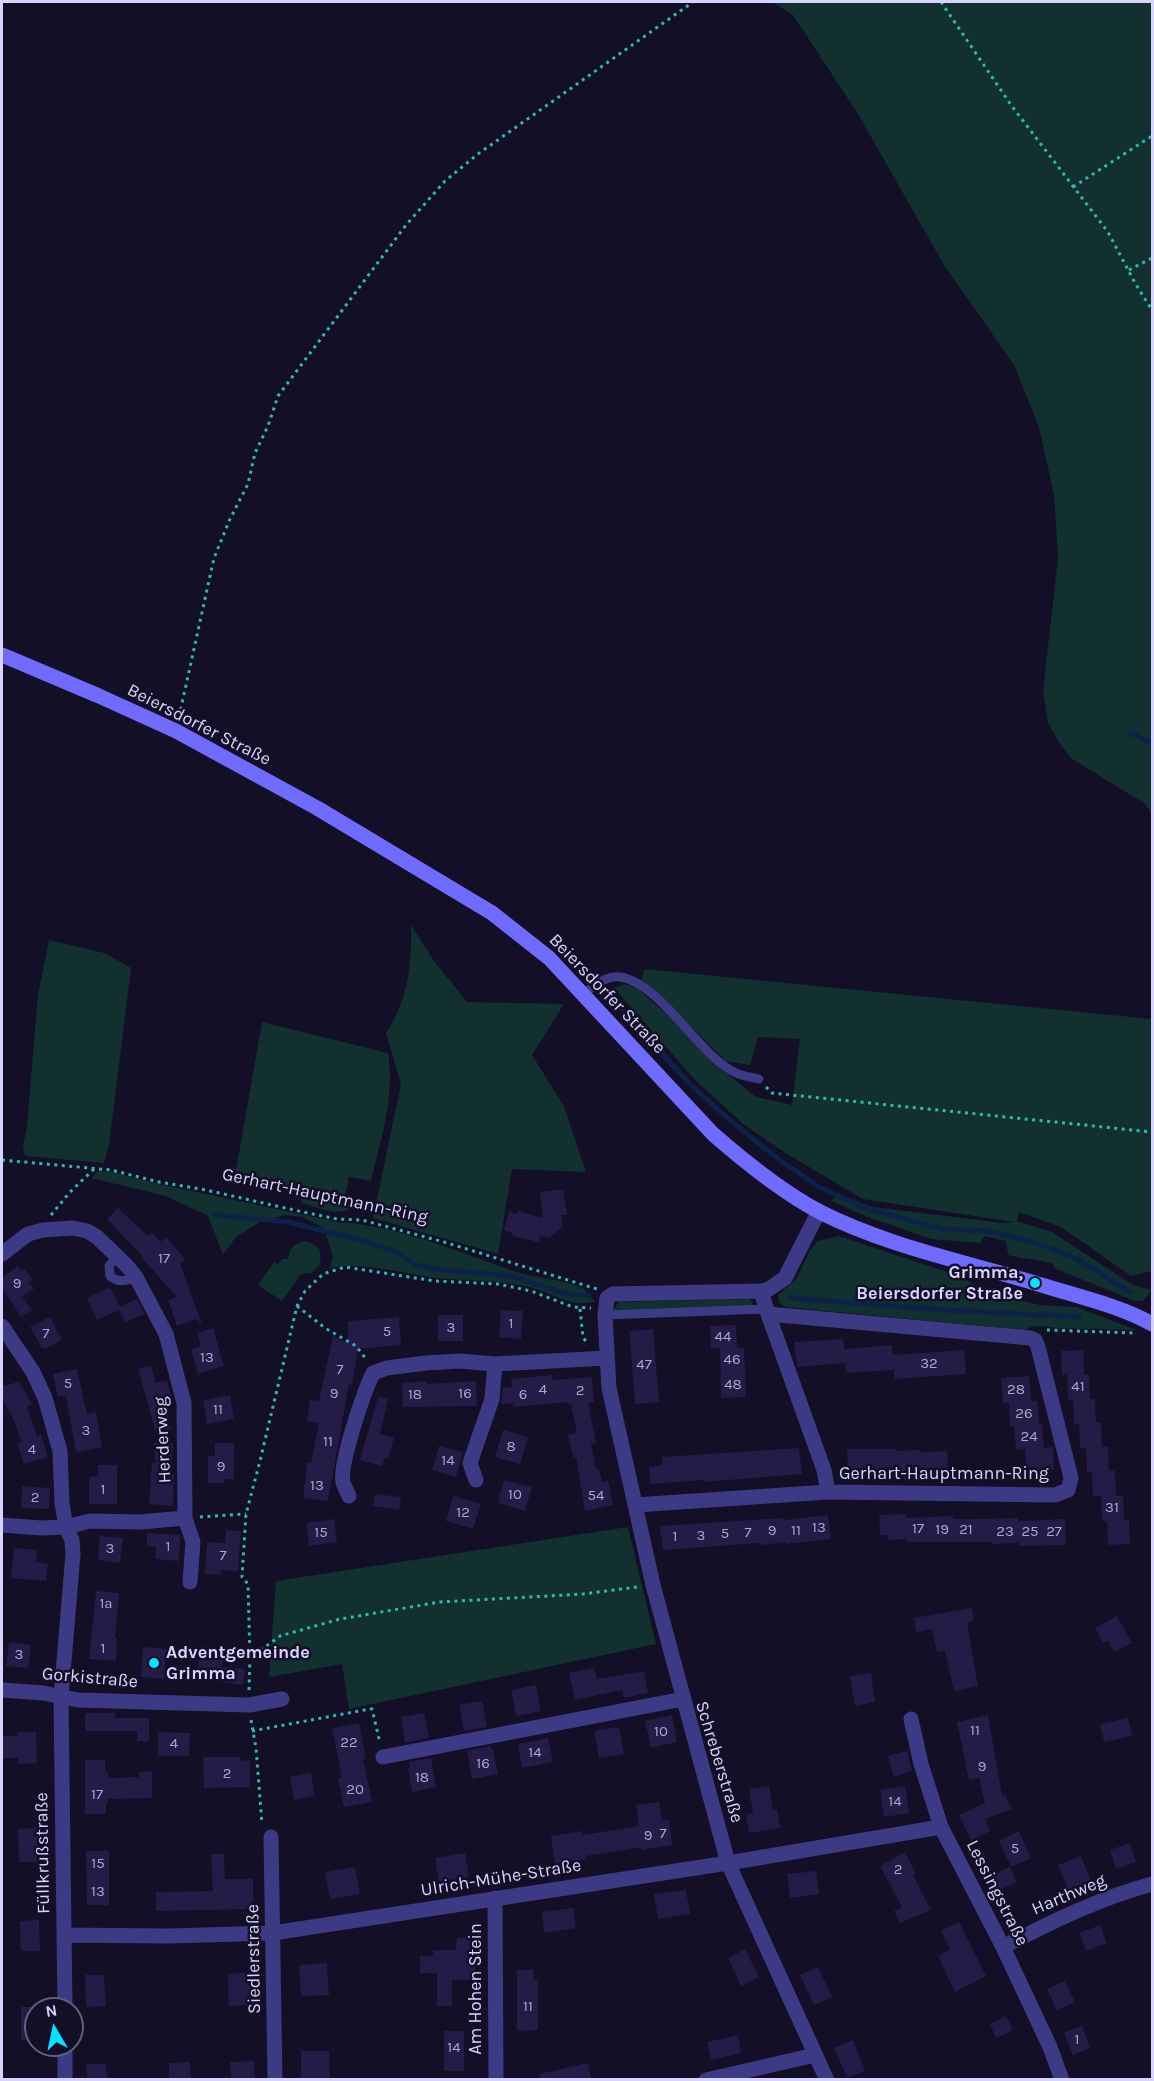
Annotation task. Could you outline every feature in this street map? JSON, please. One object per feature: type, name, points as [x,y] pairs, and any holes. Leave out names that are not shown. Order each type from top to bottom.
[{"type":"street","name":"Beiersdorfer Straße","points":[[2,655],[176,731],[317,808],[492,913],[549,958],[720,1140],[752,1168],[819,1211],[861,1230],[1136,1316],[1147,1328]]},
{"type":"street","points":[[683,1699],[653,1586],[601,1359],[607,1298],[613,1294],[769,1289],[785,1278],[819,1211]]},
{"type":"street","name":"Herderweg","points":[[2,1254],[28,1234],[67,1228],[87,1231],[97,1237],[136,1277],[166,1335],[184,1403],[186,1518],[193,1542],[190,1582]]},
{"type":"street","name":"Gerhart-Hauptmann-Ring","points":[[761,1291],[824,1470],[828,1492]]},
{"type":"street","points":[[767,1312],[1030,1338]]},
{"type":"street","name":"Füllkrußstraße","points":[[2,1326],[33,1372],[45,1398],[60,1452],[62,1503],[66,1527],[72,1540],[73,1554],[61,1697],[65,1997]]},
{"type":"street","name":"Gerhart-Hauptmann-Ring","points":[[635,1505],[828,1492],[1054,1495],[1068,1490],[1071,1478],[1064,1447],[1038,1347],[1035,1340],[1030,1338]]},
{"type":"street","points":[[349,1496],[343,1481],[348,1449],[373,1372],[426,1363],[459,1361],[495,1364],[601,1359]]},
{"type":"street","points":[[476,1480],[470,1464],[492,1400],[495,1364]]},
{"type":"street","points":[[2,1525],[41,1528],[66,1527],[90,1521],[140,1522],[186,1518]]},
{"type":"street","name":"Gorkistraße","points":[[2,1690],[78,1700],[249,1705],[282,1699]]},
{"type":"street","name":"Schreberstraße","points":[[383,1757],[683,1699],[728,1863],[827,2079]]},
{"type":"street","name":"Lessingstraße","points":[[911,1719],[921,1764],[941,1827],[1003,1947],[1050,2047],[1062,2079]]},
{"type":"street","name":"Ulrich-Mühe-Straße","points":[[64,1935],[168,1936],[273,1933],[728,1863],[941,1827]]},
{"type":"street","name":"Siedlerstraße","points":[[271,1837],[275,2079]]},
{"type":"street","name":"Harthweg","points":[[1003,1947],[1047,1924],[1102,1900],[1152,1884]]},
{"type":"street","name":"Am Hohen Stein","points":[[495,1898],[496,2079]]},
{"type":"street","points":[[706,2079],[815,2055]]},
{"type":"street","points":[[65,2057],[65,2079]]},
{"type":"lane","points":[[583,994],[602,980],[620,977],[639,985],[676,1017],[722,1064],[737,1074],[759,1079]]},
{"type":"lane","points":[[604,1315],[767,1312]]},
{"type":"path","points":[[176,731],[214,558],[248,484],[255,453],[268,426],[278,396],[406,225],[445,181],[478,154],[693,2]]},
{"type":"path","points":[[941,2],[1011,105],[1108,232],[1152,310]]},
{"type":"path","points":[[1073,187],[1152,136]]},
{"type":"path","points":[[1129,270],[1152,258]]},
{"type":"path","points":[[759,1079],[771,1093],[1152,1132]]},
{"type":"path","name":"Gerhart-Hauptmann-Ring","points":[[2,1160],[111,1170],[315,1214],[372,1223],[444,1242],[613,1294]]},
{"type":"path","points":[[43,1230],[46,1221],[70,1192],[96,1168]]},
{"type":"path","points":[[297,1306],[325,1328],[356,1346],[373,1372]]},
{"type":"path","points":[[580,1309],[583,1337],[601,1359]]},
{"type":"path","points":[[1030,1338],[1035,1332],[1043,1330],[1147,1328]]},
{"type":"path","points":[[186,1518],[246,1514]]},
{"type":"path","points":[[271,1837],[263,1830],[256,1748],[249,1705],[250,1658],[280,1636],[340,1619],[440,1602],[583,1594],[653,1586]]},
{"type":"path","points":[[252,1731],[372,1709],[383,1757]]},
{"type":"green space","points":[[772,2],[1152,2],[1152,814],[1144,803],[1072,759],[1048,723],[1043,691],[1058,558],[1054,495],[1039,427],[1014,365],[944,265],[858,114],[793,15]]},
{"type":"green space","points":[[411,925],[434,961],[467,1002],[564,1004],[532,1055],[564,1106],[586,1172],[512,1169],[498,1254],[373,1218],[401,1084],[386,1033],[404,995],[411,954]]},
{"type":"green space","points":[[49,940],[104,953],[131,968],[109,1145],[104,1163],[25,1156],[23,1146],[27,1127],[38,994]]},
{"type":"green space","points":[[644,969],[1152,1019],[1152,1271],[1131,1276],[1061,1227],[1019,1212],[1017,1221],[1052,1232],[1133,1285],[1152,1290],[1143,1301],[1135,1301],[1054,1268],[1053,1264],[1008,1255],[1006,1241],[985,1236],[980,1243],[931,1239],[868,1217],[831,1201],[838,1194],[873,1207],[1003,1223],[1014,1222],[863,1199],[787,1154],[743,1124],[696,1081],[614,988],[625,984],[638,989],[671,1018],[716,1065],[756,1097],[792,1105],[800,1039],[758,1037],[750,1065],[726,1061],[656,992],[641,982]]},
{"type":"green space","points":[[262,1022],[388,1053],[390,1086],[383,1134],[371,1181],[349,1177],[345,1196],[352,1201],[351,1209],[339,1212],[321,1209],[302,1203],[299,1188],[235,1176]]},
{"type":"green space","points":[[98,1171],[112,1172],[159,1184],[408,1235],[520,1273],[577,1286],[586,1291],[595,1302],[575,1303],[529,1287],[506,1283],[436,1278],[370,1267],[330,1268],[333,1257],[324,1228],[303,1217],[284,1215],[260,1222],[236,1237],[223,1255],[208,1216],[166,1196],[91,1178]]},
{"type":"green space","points":[[839,1236],[956,1275],[995,1295],[1040,1305],[1076,1307],[1137,1330],[1042,1326],[1030,1327],[1022,1332],[1004,1328],[785,1307],[779,1302],[778,1295],[797,1278],[810,1250],[818,1241]]},
{"type":"green space","points":[[305,1241],[313,1244],[319,1250],[321,1257],[319,1266],[311,1273],[301,1274],[282,1301],[258,1285],[274,1262],[278,1265],[282,1259],[288,1259],[293,1247]]},
{"type":"green space","points":[[750,1299],[754,1307],[613,1310],[619,1302]]},
{"type":"green space","points":[[628,1527],[656,1644],[349,1709],[342,1664],[269,1677],[276,1581]]},
{"type":"building","points":[[563,1189],[567,1215],[561,1215],[563,1227],[549,1238],[540,1236],[539,1242],[512,1236],[512,1233],[504,1230],[509,1211],[517,1214],[518,1211],[543,1218],[540,1192]]},
{"type":"building","points":[[118,1208],[148,1236],[152,1232],[160,1242],[166,1237],[185,1259],[180,1264],[202,1324],[196,1319],[177,1326],[168,1300],[177,1297],[107,1219]]},
{"type":"building","points":[[18,1266],[21,1271],[25,1269],[33,1280],[29,1282],[34,1289],[22,1296],[32,1310],[21,1317],[2,1288],[2,1278]]},
{"type":"building","points":[[110,1287],[120,1307],[137,1299],[145,1314],[125,1322],[119,1310],[97,1320],[87,1298]]},
{"type":"building","points":[[501,1310],[523,1311],[521,1339],[499,1337]]},
{"type":"building","points":[[438,1315],[463,1315],[463,1341],[438,1341]]},
{"type":"building","points":[[50,1317],[62,1340],[47,1348],[42,1348],[30,1327]]},
{"type":"building","points":[[399,1317],[401,1345],[358,1349],[352,1385],[349,1384],[328,1501],[303,1498],[307,1463],[311,1463],[319,1423],[307,1421],[310,1400],[319,1401],[333,1336],[348,1343],[348,1321]]},
{"type":"building","points":[[736,1325],[737,1348],[744,1348],[746,1397],[721,1398],[720,1348],[711,1349],[710,1326]]},
{"type":"building","points":[[213,1328],[224,1366],[198,1374],[191,1349],[201,1346],[197,1333]]},
{"type":"building","points":[[653,1329],[659,1402],[635,1404],[629,1331]]},
{"type":"building","points":[[843,1339],[844,1349],[892,1345],[893,1355],[964,1350],[966,1374],[894,1379],[894,1370],[846,1373],[845,1363],[797,1367],[794,1342]]},
{"type":"building","points":[[1083,1350],[1084,1375],[1089,1374],[1090,1399],[1095,1399],[1096,1423],[1101,1423],[1102,1447],[1108,1447],[1109,1471],[1115,1471],[1116,1496],[1123,1495],[1124,1520],[1129,1520],[1130,1544],[1108,1545],[1107,1521],[1102,1521],[1101,1496],[1093,1497],[1092,1472],[1087,1472],[1086,1448],[1080,1448],[1079,1424],[1074,1424],[1073,1400],[1068,1400],[1067,1375],[1062,1375],[1061,1351]]},
{"type":"building","points":[[151,1365],[156,1383],[167,1380],[173,1401],[166,1403],[171,1430],[156,1433],[138,1369]]},
{"type":"building","points":[[77,1369],[87,1414],[96,1412],[102,1447],[76,1452],[66,1396],[58,1397],[53,1374]]},
{"type":"building","points":[[552,1375],[552,1380],[592,1377],[594,1402],[588,1403],[596,1443],[591,1444],[596,1469],[599,1469],[602,1482],[608,1481],[613,1505],[585,1511],[576,1457],[573,1457],[568,1435],[577,1433],[571,1404],[568,1402],[514,1407],[513,1403],[501,1404],[503,1388],[512,1387],[511,1379]]},
{"type":"building","points":[[1029,1376],[1031,1401],[1037,1401],[1044,1448],[1053,1447],[1054,1470],[1026,1472],[1025,1449],[1016,1450],[1014,1426],[1010,1426],[1009,1403],[1003,1403],[1001,1378]]},
{"type":"building","points":[[427,1381],[427,1384],[476,1381],[477,1406],[403,1407],[402,1383]]},
{"type":"building","points":[[19,1382],[32,1404],[27,1406],[37,1437],[41,1435],[48,1457],[24,1464],[17,1443],[21,1442],[14,1420],[2,1399],[2,1386]]},
{"type":"building","points":[[230,1395],[234,1419],[207,1424],[203,1400]]},
{"type":"building","points":[[378,1397],[388,1399],[380,1434],[394,1438],[388,1459],[385,1458],[382,1466],[360,1460]]},
{"type":"building","points":[[503,1430],[528,1437],[520,1464],[495,1457]]},
{"type":"building","points":[[153,1443],[173,1443],[171,1475],[174,1475],[173,1506],[149,1504],[152,1463],[156,1463]]},
{"type":"building","points":[[215,1443],[234,1443],[234,1479],[224,1479],[224,1483],[208,1483],[208,1456],[215,1456]]},
{"type":"building","points":[[439,1446],[463,1452],[456,1477],[432,1470]]},
{"type":"building","points":[[799,1448],[802,1474],[650,1484],[649,1467],[662,1465],[662,1457]]},
{"type":"building","points":[[847,1449],[947,1451],[948,1477],[848,1474]]},
{"type":"building","points":[[98,1465],[117,1465],[117,1504],[89,1504],[89,1477],[98,1476]]},
{"type":"building","points":[[504,1480],[532,1487],[525,1511],[498,1503]]},
{"type":"building","points":[[22,1486],[50,1488],[49,1509],[21,1508]]},
{"type":"building","points":[[375,1494],[401,1497],[399,1510],[373,1506]]},
{"type":"building","points":[[453,1496],[481,1504],[473,1529],[446,1521]]},
{"type":"building","points":[[906,1514],[906,1518],[953,1516],[953,1519],[1018,1518],[1018,1521],[1065,1519],[1066,1545],[1019,1546],[1019,1543],[992,1544],[992,1542],[907,1542],[907,1539],[888,1540],[888,1535],[880,1535],[879,1515]]},
{"type":"building","points":[[828,1515],[831,1539],[786,1544],[786,1542],[761,1545],[760,1543],[663,1550],[660,1526],[783,1518],[784,1520]]},
{"type":"building","points":[[334,1519],[337,1542],[309,1546],[306,1523]]},
{"type":"building","points":[[226,1530],[241,1531],[238,1571],[221,1570],[221,1575],[205,1574],[207,1542],[225,1543]]},
{"type":"building","points":[[147,1533],[180,1535],[179,1561],[155,1559],[156,1547],[147,1546]]},
{"type":"building","points":[[100,1536],[123,1538],[120,1563],[98,1560]]},
{"type":"building","points":[[14,1548],[37,1550],[36,1562],[48,1564],[46,1581],[11,1578]]},
{"type":"building","points":[[96,1591],[119,1593],[115,1638],[117,1638],[116,1661],[89,1659]]},
{"type":"building","points":[[972,1608],[974,1621],[967,1622],[978,1686],[954,1691],[945,1651],[937,1652],[932,1629],[916,1632],[914,1618]]},
{"type":"building","points":[[1117,1616],[1132,1643],[1114,1652],[1108,1641],[1103,1643],[1095,1628]]},
{"type":"building","points":[[9,1642],[31,1645],[28,1668],[6,1666]]},
{"type":"building","points":[[200,1646],[224,1648],[222,1667],[245,1669],[243,1685],[197,1679]]},
{"type":"building","name":"Adventgemeinde Grimma","points":[[143,1647],[166,1649],[164,1679],[141,1677]]},
{"type":"building","points":[[594,1668],[597,1679],[644,1671],[648,1693],[624,1698],[622,1690],[575,1700],[569,1673]]},
{"type":"building","points":[[871,1673],[875,1702],[855,1706],[850,1676]]},
{"type":"building","points":[[536,1685],[541,1711],[516,1716],[511,1690]]},
{"type":"building","points":[[482,1701],[487,1727],[464,1731],[459,1705]]},
{"type":"building","points":[[85,1713],[115,1713],[115,1718],[149,1718],[149,1741],[137,1741],[137,1731],[85,1731]]},
{"type":"building","points":[[424,1713],[429,1738],[405,1743],[401,1717]]},
{"type":"building","points":[[672,1715],[677,1742],[651,1748],[645,1721]]},
{"type":"building","points":[[988,1715],[1002,1796],[1005,1795],[1012,1809],[985,1819],[990,1831],[971,1840],[959,1815],[985,1803],[979,1778],[969,1780],[957,1722]]},
{"type":"building","points":[[1128,1718],[1132,1736],[1104,1742],[1100,1724]]},
{"type":"building","points":[[359,1723],[366,1759],[363,1759],[372,1802],[344,1807],[338,1778],[342,1778],[332,1728]]},
{"type":"building","points":[[619,1727],[624,1754],[599,1758],[594,1731]]},
{"type":"building","points":[[17,1732],[36,1732],[37,1763],[18,1764],[18,1758],[2,1758],[2,1736],[17,1736]]},
{"type":"building","points":[[158,1732],[190,1733],[189,1756],[158,1756]]},
{"type":"building","points":[[548,1738],[553,1762],[522,1768],[518,1744]]},
{"type":"building","points":[[491,1746],[498,1774],[472,1779],[467,1751]]},
{"type":"building","points":[[907,1751],[912,1771],[894,1777],[888,1756]]},
{"type":"building","points":[[203,1757],[240,1757],[240,1761],[250,1760],[250,1787],[204,1788]]},
{"type":"building","points":[[431,1758],[436,1787],[412,1792],[409,1762]]},
{"type":"building","points":[[85,1760],[105,1760],[105,1772],[108,1772],[108,1778],[139,1777],[139,1772],[152,1771],[152,1798],[108,1799],[106,1814],[85,1814]]},
{"type":"building","points":[[311,1773],[315,1796],[294,1800],[290,1777]]},
{"type":"building","points":[[769,1786],[773,1810],[777,1809],[780,1828],[749,1833],[746,1814],[753,1813],[749,1789]]},
{"type":"building","points":[[905,1786],[909,1813],[884,1817],[880,1790]]},
{"type":"building","points":[[659,1802],[662,1821],[669,1820],[672,1845],[642,1850],[642,1847],[586,1856],[587,1859],[555,1864],[551,1836],[582,1831],[583,1835],[639,1826],[636,1805]]},
{"type":"building","points":[[38,1828],[39,1862],[19,1862],[18,1829]]},
{"type":"building","points":[[1019,1831],[1031,1858],[1011,1867],[999,1841]]},
{"type":"building","points":[[1130,1843],[1136,1862],[1116,1869],[1110,1850]]},
{"type":"building","points":[[86,1851],[109,1851],[109,1905],[87,1905]]},
{"type":"building","points":[[905,1852],[916,1874],[913,1875],[931,1910],[900,1923],[894,1911],[902,1907],[880,1866]]},
{"type":"building","points":[[465,1853],[469,1877],[439,1882],[435,1858]]},
{"type":"building","points":[[211,1854],[224,1854],[225,1879],[253,1879],[253,1909],[156,1911],[156,1892],[213,1891]]},
{"type":"building","points":[[1081,1856],[1091,1881],[1068,1890],[1058,1865]]},
{"type":"building","points":[[355,1867],[360,1894],[330,1899],[325,1872]]},
{"type":"building","points":[[1010,1867],[1017,1882],[998,1891],[991,1876]]},
{"type":"building","points":[[816,1871],[819,1894],[790,1898],[787,1874]]},
{"type":"building","points":[[686,1890],[690,1914],[658,1919],[654,1894]]},
{"type":"building","points":[[573,1908],[576,1928],[544,1933],[542,1912]]},
{"type":"building","points":[[39,1920],[40,1951],[21,1951],[20,1921]]},
{"type":"building","points":[[959,1922],[986,1976],[955,1992],[938,1956],[950,1949],[941,1931]]},
{"type":"building","points":[[1100,1925],[1107,1943],[1086,1951],[1079,1933]]},
{"type":"building","points":[[457,1938],[476,1938],[475,1980],[452,1980],[452,2006],[437,2006],[437,1973],[420,1973],[420,1956],[433,1956],[433,1950],[456,1950]]},
{"type":"building","points":[[745,1949],[759,1977],[741,1986],[728,1958]]},
{"type":"building","points":[[327,1963],[329,1995],[301,1996],[299,1965]]},
{"type":"building","points":[[818,1967],[832,1997],[814,2005],[800,1975]]},
{"type":"building","points":[[517,1970],[534,1970],[533,1980],[538,1980],[538,2030],[517,2031]]},
{"type":"building","points":[[253,1972],[254,2005],[229,2006],[228,1974]]},
{"type":"building","points":[[85,1975],[104,1975],[106,2006],[86,2007]]},
{"type":"building","points":[[1065,1981],[1075,2002],[1057,2010],[1047,1989]]},
{"type":"building","points":[[21,2007],[24,2007],[24,2040],[21,2040]]},
{"type":"building","points":[[1006,2016],[1013,2030],[996,2038],[990,2024]]},
{"type":"building","points":[[1082,2026],[1090,2048],[1073,2055],[1064,2033]]},
{"type":"building","points":[[444,2031],[464,2031],[464,2071],[444,2071]]},
{"type":"building","points":[[738,2035],[741,2053],[711,2060],[707,2042]]},
{"type":"building","points":[[853,2040],[865,2071],[847,2078],[834,2048]]},
{"type":"building","points":[[301,2051],[329,2051],[330,2079],[301,2079]]},
{"type":"building","points":[[254,2061],[255,2079],[231,2079],[230,2062]]},
{"type":"building","points":[[190,2062],[191,2079],[169,2079],[169,2063]]},
{"type":"building","points":[[588,2063],[591,2079],[540,2079],[539,2074]]},
{"type":"building","points":[[86,2064],[106,2064],[107,2079],[87,2079]]},
{"type":"waterway","points":[[1130,733],[1152,743]]},
{"type":"waterway","points":[[612,998],[688,1082],[726,1117],[777,1158],[819,1187],[865,1208],[942,1229],[987,1231],[1034,1242],[1075,1258],[1130,1292]]},
{"type":"waterway","points":[[215,1215],[288,1222],[361,1240],[394,1251],[416,1265],[511,1276],[569,1295],[589,1295]]},
{"type":"waterway","points":[[791,1298],[944,1310],[1080,1317]]},
{"type":"place","name":"Grimma, Beiersdorfer Straße","points":[[1035,1283]]},
{"type":"place","name":"Adventgemeinde Grimma","points":[[154,1663]]}]
